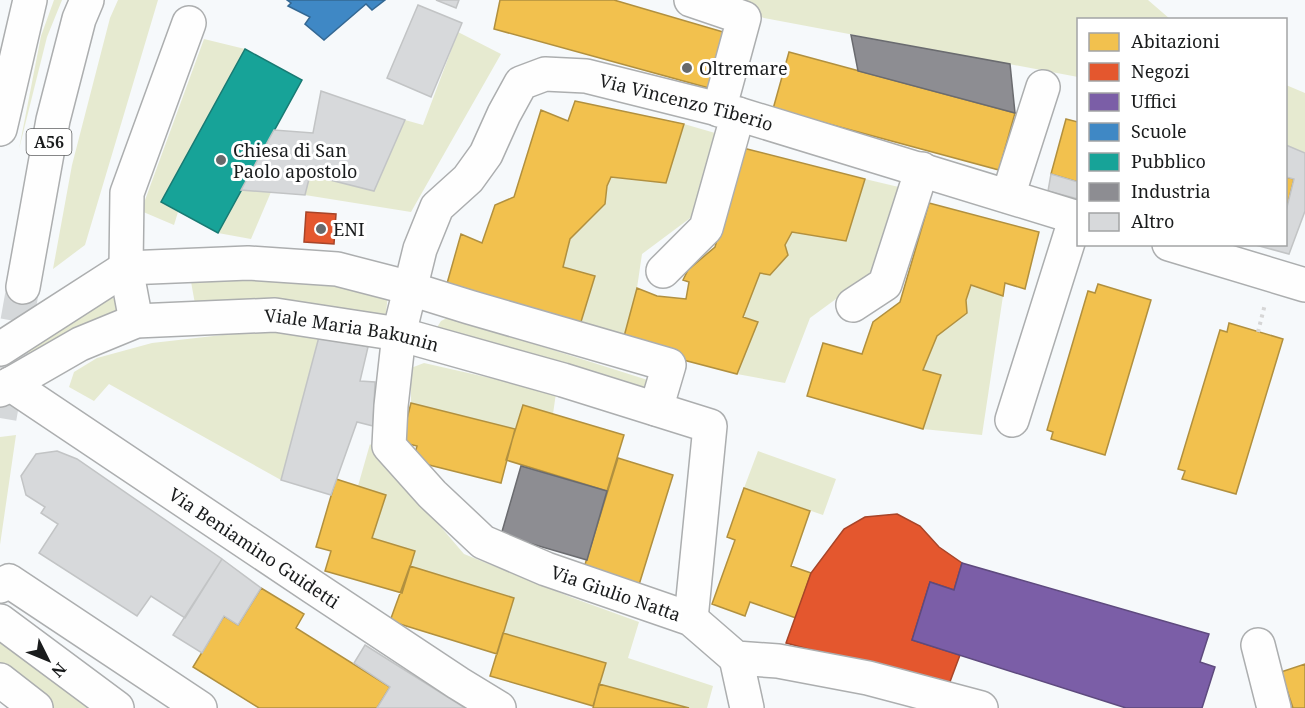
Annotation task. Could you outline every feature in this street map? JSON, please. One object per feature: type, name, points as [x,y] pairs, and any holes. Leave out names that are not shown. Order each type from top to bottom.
[{"type":"main road","name":"A56","points":[[0,129],[30,0]]},
{"type":"main road","name":"A56","points":[[22,287],[53,120],[87,0]]},
{"type":"main road","points":[[663,271],[706,228],[729,112],[744,18],[691,0]]},
{"type":"main road","points":[[136,321],[126,268],[127,193],[189,23]]},
{"type":"main road","name":"Via Vincenzo Tiberio","points":[[399,334],[420,249],[437,207],[468,179],[486,154],[521,83],[545,74],[586,76],[729,112],[1077,217]]},
{"type":"main road","points":[[1008,196],[1043,87]]},
{"type":"main road","points":[[853,305],[885,284],[922,169]]},
{"type":"main road","points":[[1011,420],[1077,217]]},
{"type":"main road","points":[[1176,246],[1305,285]]},
{"type":"main road","points":[[0,349],[126,268],[248,263],[337,269],[410,288],[469,308],[669,365],[656,409]]},
{"type":"main road","points":[[459,351],[469,308]]},
{"type":"main road","name":"Viale Maria Bakunin","points":[[5,387],[80,344],[136,321],[275,315],[399,334],[563,380],[710,426],[691,618]]},
{"type":"main road","name":"Via Giulio Natta","points":[[399,334],[389,446],[432,494],[483,542],[546,569],[691,618],[736,658]]},
{"type":"main road","name":"Via Beniamino Guidetti","points":[[5,387],[458,683],[500,708]]},
{"type":"main road","points":[[0,586],[9,581],[200,708]]},
{"type":"main road","points":[[0,621],[117,708]]},
{"type":"main road","points":[[1258,645],[1274,708]]},
{"type":"main road","points":[[747,708],[736,658],[778,661],[868,678],[981,708]]},
{"type":"main road","points":[[0,680],[36,708]]},
{"type":"green space","points":[[54,0],[62,0],[47,37],[19,149],[41,36]]},
{"type":"green space","points":[[118,0],[158,0],[85,245],[53,269],[72,165],[110,18]]},
{"type":"green space","points":[[720,0],[1148,0],[1169,18],[1077,18],[1077,77],[764,18]]},
{"type":"green space","points":[[458,32],[501,54],[411,212],[305,195],[310,175],[374,190],[405,120],[423,125]]},
{"type":"green space","points":[[204,39],[245,49],[161,202],[178,212],[174,225],[141,211]]},
{"type":"green space","points":[[1287,85],[1305,93],[1305,153],[1287,145]]},
{"type":"green space","points":[[684,124],[722,135],[701,210],[642,254],[637,288],[622,344],[580,325],[595,276],[563,267],[570,239],[605,204],[607,186],[611,177],[666,183]]},
{"type":"green space","points":[[865,179],[903,188],[881,266],[810,318],[785,383],[737,374],[758,322],[743,316],[760,273],[770,275],[788,255],[785,245],[792,232],[846,241]]},
{"type":"green space","points":[[241,190],[271,192],[251,239],[218,233]]},
{"type":"green space","points":[[190,276],[286,276],[388,293],[385,324],[195,304]]},
{"type":"green space","points":[[971,285],[1003,296],[982,435],[923,429],[941,376],[923,370],[937,336],[967,313],[966,300]]},
{"type":"green space","points":[[112,296],[119,309],[26,359],[19,345]]},
{"type":"green space","points":[[449,317],[654,382],[648,399],[436,329],[441,321]]},
{"type":"green space","points":[[240,333],[320,333],[281,480],[109,384],[94,401],[69,387],[74,372],[97,358],[152,343]]},
{"type":"green space","points":[[424,363],[556,393],[553,414],[523,405],[515,429],[411,403],[411,368]]},
{"type":"green space","points":[[16,435],[0,545],[0,437]]},
{"type":"green space","points":[[370,444],[464,554],[639,622],[628,658],[713,686],[707,708],[689,708],[599,684],[605,663],[503,633],[514,598],[410,566],[414,551],[372,538],[385,495],[358,486]]},
{"type":"green space","points":[[758,451],[836,479],[823,515],[744,488]]},
{"type":"green space","points":[[0,636],[99,708],[52,708],[0,669]]},
{"type":"building: Abitazioni","points":[[500,0],[614,0],[730,34],[709,88],[494,29]]},
{"type":"building: Abitazioni","points":[[789,52],[1015,113],[999,170],[773,109]]},
{"type":"building: Abitazioni","points":[[575,101],[684,124],[666,183],[611,177],[607,186],[605,204],[570,239],[563,267],[595,276],[580,325],[446,287],[461,234],[482,243],[495,205],[514,197],[541,110],[568,121]]},
{"type":"building: Abitazioni","points":[[1066,119],[1077,122],[1077,182],[1051,174]]},
{"type":"building: Abitazioni","points":[[743,148],[865,179],[846,241],[792,232],[785,245],[788,255],[770,275],[760,273],[743,317],[758,322],[737,374],[622,344],[637,288],[657,296],[686,299],[689,282],[683,280],[688,270],[715,247]]},
{"type":"building: Abitazioni","points":[[1287,177],[1294,179],[1287,207]]},
{"type":"building: Abitazioni","points":[[929,203],[1039,232],[1025,289],[1005,283],[1003,296],[971,285],[966,300],[967,313],[937,336],[923,370],[941,375],[923,429],[807,396],[823,343],[862,354],[873,322],[900,302]]},
{"type":"building: Abitazioni","points":[[1098,284],[1151,300],[1105,455],[1051,439],[1053,432],[1047,430],[1088,291],[1095,293]]},
{"type":"building: Abitazioni","points":[[1229,323],[1283,339],[1236,494],[1182,479],[1185,471],[1178,469],[1220,330],[1227,332]]},
{"type":"building: Abitazioni","points":[[411,403],[515,429],[501,483],[413,461],[417,446],[401,442]]},
{"type":"building: Abitazioni","points":[[523,405],[624,435],[607,491],[506,460]]},
{"type":"building: Abitazioni","points":[[618,458],[673,475],[638,588],[583,571]]},
{"type":"building: Abitazioni","points":[[336,479],[386,495],[372,538],[415,551],[402,593],[325,571],[331,551],[316,547]]},
{"type":"building: Abitazioni","points":[[744,488],[810,511],[791,566],[811,573],[796,618],[750,602],[745,616],[712,604],[735,540],[727,537]]},
{"type":"building: Abitazioni","points":[[410,566],[514,598],[497,654],[390,621]]},
{"type":"building: Abitazioni","points":[[261,588],[304,614],[296,628],[390,687],[377,708],[259,708],[193,667],[224,616],[238,625]]},
{"type":"building: Abitazioni","points":[[503,633],[606,663],[593,706],[490,676]]},
{"type":"building: Abitazioni","points":[[1305,664],[1305,708],[1293,708],[1281,672]]},
{"type":"building: Abitazioni","points":[[599,684],[689,708],[593,708]]},
{"type":"building: Negozi","points":[[306,212],[336,214],[334,244],[304,242]]},
{"type":"building: Negozi","points":[[897,514],[920,526],[939,547],[962,563],[954,590],[930,582],[912,640],[960,655],[948,687],[786,643],[811,573],[844,529],[865,517]]},
{"type":"building: Uffici","points":[[962,563],[1209,634],[1200,662],[1215,667],[1202,708],[1126,708],[912,640],[930,582],[954,590]]},
{"type":"building: Scuole","points":[[287,0],[385,0],[372,10],[366,4],[324,40],[305,24],[310,17],[288,6],[291,3]]},
{"type":"building: Pubblico","name":"Chiesa di San Paolo apostolo","points":[[245,49],[302,80],[218,233],[161,202]]},
{"type":"building: Industria","points":[[851,35],[1010,64],[1015,113],[858,71]]},
{"type":"building: Industria","points":[[521,466],[607,491],[587,560],[501,535]]},
{"type":"building: Altro","points":[[436,0],[459,0],[456,8]]},
{"type":"building: Altro","points":[[418,5],[462,23],[431,97],[387,78]]},
{"type":"building: Altro","points":[[321,91],[405,120],[374,191],[310,175],[305,195],[241,190],[274,130],[313,133]]},
{"type":"building: Altro","points":[[1287,145],[1305,153],[1305,211],[1289,254],[1259,246],[1287,246],[1287,207],[1294,179],[1287,177]]},
{"type":"building: Altro","points":[[1051,174],[1077,182],[1077,199],[1048,191]]},
{"type":"building: Altro","points":[[320,333],[368,347],[360,381],[375,382],[373,426],[357,422],[331,495],[281,480]]},
{"type":"building: Altro","points":[[57,451],[77,459],[222,559],[185,618],[151,596],[137,616],[39,553],[58,524],[41,513],[45,507],[26,495],[21,476],[36,454]]},
{"type":"building: Altro","points":[[222,559],[261,588],[238,625],[224,616],[202,653],[173,635]]},
{"type":"building: Altro","points":[[365,645],[465,708],[377,708],[390,687],[354,663]]},
{"type":"tunnel","points":[[0,418],[23,287]]},
{"type":"place","name":"Oltremare","points":[[687,68]]},
{"type":"place","name":"Chiesa di San Paolo apostolo","points":[[221,160]]},
{"type":"place","name":"ENI","points":[[321,229]]}]
